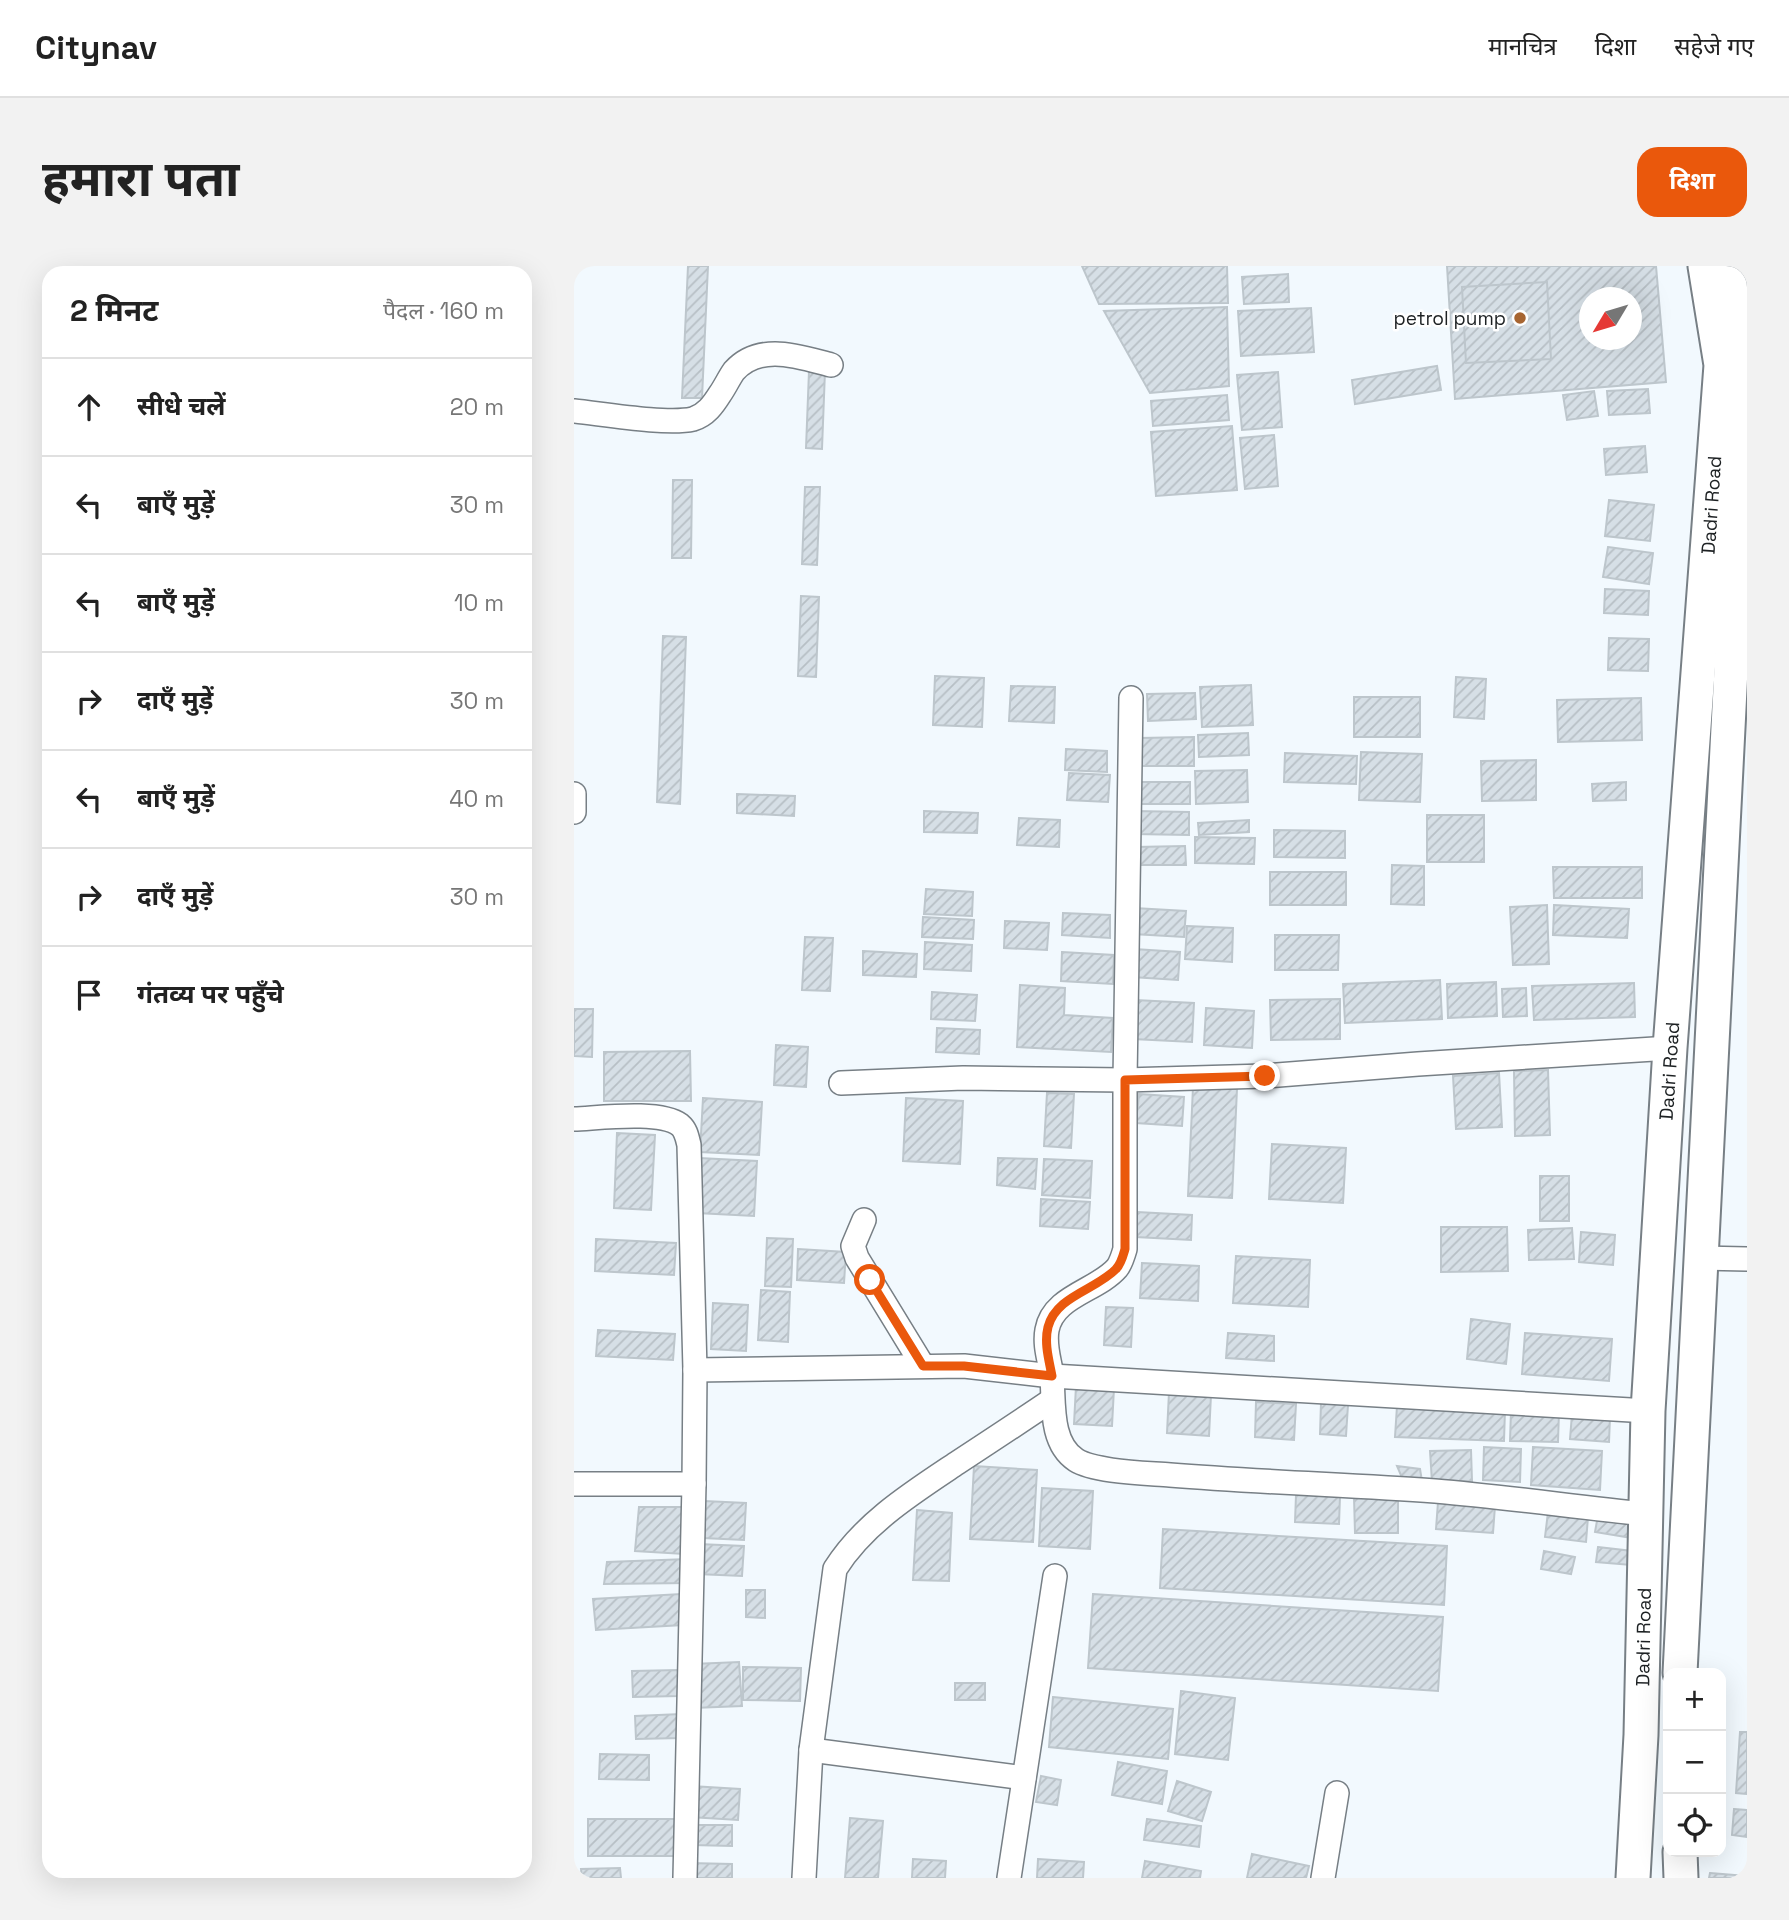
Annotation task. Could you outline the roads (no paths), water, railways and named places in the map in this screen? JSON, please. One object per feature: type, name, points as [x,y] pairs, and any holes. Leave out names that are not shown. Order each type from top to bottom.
[{"type":"main road","name":"Dadri Road","points":[[1633,1878],[1641,1735],[1648,1411],[1671,1048],[1721,365],[1704,266]]},
{"type":"main road","name":"Dadri Road","points":[[1680,1668],[1700,1258],[1739,668],[1743,368],[1730,266]]},
{"type":"main road","points":[[1680,1857],[1681,1878]]},
{"type":"street","points":[[574,411],[671,420],[694,419],[710,410],[735,370],[754,358],[772,353],[786,354],[831,365]]},
{"type":"street","points":[[1131,698],[1125,1249],[1119,1267],[1058,1309],[1047,1329],[1046,1348],[1052,1376],[1052,1401],[1062,1446],[1076,1460],[1094,1466],[1256,1481],[1438,1492],[1646,1514]]},
{"type":"street","points":[[574,794],[574,812]]},
{"type":"street","points":[[841,1083],[963,1078],[1125,1080],[1265,1076],[1671,1048]]},
{"type":"street","points":[[574,1119],[653,1117],[670,1120],[682,1126],[690,1145],[695,1370],[685,1878]]},
{"type":"street","points":[[864,1220],[853,1246],[857,1258],[923,1366]]},
{"type":"street","points":[[1700,1258],[1747,1259]]},
{"type":"street","points":[[695,1370],[964,1366],[1052,1376],[1648,1411]]},
{"type":"street","points":[[804,1878],[810,1750],[830,1588],[835,1569],[848,1548],[872,1524],[924,1485],[1052,1401]]},
{"type":"street","points":[[574,1484],[694,1484]]},
{"type":"street","points":[[1009,1878],[1055,1576]]},
{"type":"street","points":[[810,1750],[1024,1778]]},
{"type":"street","points":[[1323,1878],[1337,1793]]},
{"type":"place","name":"petrol pump","points":[[1520,318]]}]
